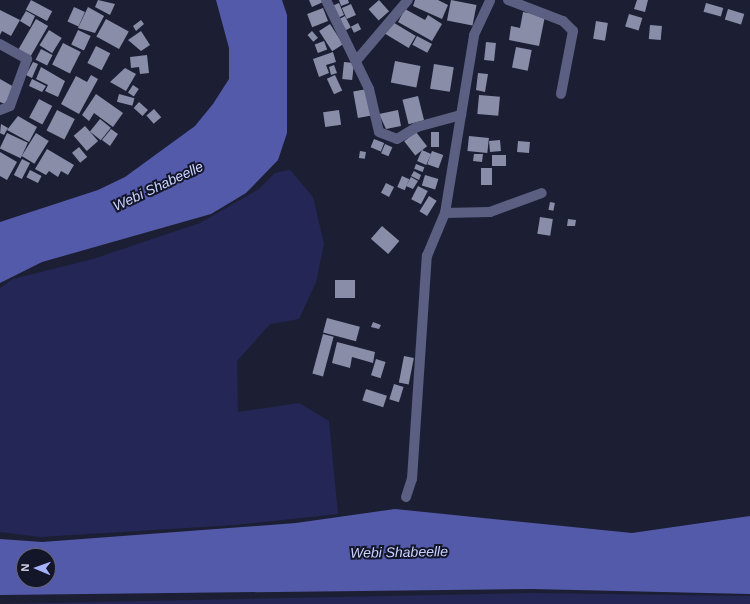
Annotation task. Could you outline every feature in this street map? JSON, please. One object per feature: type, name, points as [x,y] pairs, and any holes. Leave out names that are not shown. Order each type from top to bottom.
[{"type":"street","points":[[326,0],[369,89],[379,132],[397,139],[418,126],[461,115]]},
{"type":"street","points":[[356,61],[408,0]]},
{"type":"street","points":[[406,497],[412,479],[427,256],[445,213],[474,35],[490,0]]},
{"type":"street","points":[[508,0],[563,20],[573,31],[562,94]]},
{"type":"street","points":[[0,44],[27,59],[10,106],[0,110]]},
{"type":"street","points":[[445,213],[490,212],[542,193]]},
{"type":"shaded area","points":[[290,170],[313,197],[324,244],[316,282],[299,319],[270,324],[237,361],[238,412],[299,403],[329,421],[338,514],[235,525],[40,537],[0,532],[0,288],[13,279],[93,259],[200,223],[259,189],[275,173]]},
{"type":"shaded area","points":[[531,593],[750,596],[750,604],[0,604]]},
{"type":"water","name":"Webi Shabeelle","points":[[216,0],[282,0],[287,15],[287,133],[278,160],[246,193],[211,214],[42,262],[0,283],[0,222],[98,190],[125,177],[195,126],[213,104],[229,79],[229,48]]},
{"type":"water","name":"Webi Shabeelle","points":[[395,509],[632,533],[750,516],[750,594],[532,589],[0,595],[0,539],[42,542],[296,523]]},
{"type":"building","points":[[31,0],[52,11],[47,21],[26,10]]},
{"type":"building","points":[[98,0],[115,4],[110,15],[95,7]]},
{"type":"building","points":[[309,0],[322,0],[323,2],[312,7]]},
{"type":"building","points":[[339,0],[348,0],[349,3],[341,6]]},
{"type":"building","points":[[379,0],[389,11],[379,21],[369,9]]},
{"type":"building","points":[[415,0],[438,0],[448,5],[442,19],[413,6]]},
{"type":"building","points":[[451,0],[477,5],[473,26],[447,21]]},
{"type":"building","points":[[637,0],[648,0],[645,12],[634,9]]},
{"type":"building","points":[[339,3],[344,15],[338,18],[332,6]]},
{"type":"building","points":[[706,3],[723,8],[721,17],[704,12]]},
{"type":"building","points":[[351,4],[356,15],[347,19],[342,8]]},
{"type":"building","points":[[74,7],[85,12],[78,26],[67,22]]},
{"type":"building","points":[[88,7],[104,16],[95,33],[78,28]]},
{"type":"building","points":[[323,8],[328,21],[312,27],[307,14]]},
{"type":"building","points":[[405,9],[425,20],[428,15],[442,24],[432,41],[398,22]]},
{"type":"building","points":[[728,9],[744,14],[741,24],[725,20]]},
{"type":"building","points":[[0,10],[20,20],[11,36],[2,31],[0,35]]},
{"type":"building","points":[[26,11],[35,16],[30,27],[20,21]]},
{"type":"building","points":[[523,12],[545,16],[539,46],[509,40],[511,26],[520,28]]},
{"type":"building","points":[[629,14],[642,18],[639,31],[625,26]]},
{"type":"building","points":[[345,16],[351,28],[344,31],[338,20]]},
{"type":"building","points":[[36,19],[48,26],[31,56],[18,49]]},
{"type":"building","points":[[106,19],[129,32],[119,49],[96,36]]},
{"type":"building","points":[[141,20],[144,24],[136,31],[133,26]]},
{"type":"building","points":[[391,21],[416,36],[409,48],[384,33]]},
{"type":"building","points":[[596,21],[608,23],[605,41],[593,39]]},
{"type":"building","points":[[358,23],[361,29],[354,33],[351,27]]},
{"type":"building","points":[[330,24],[343,44],[332,51],[319,31]]},
{"type":"building","points":[[650,25],[662,26],[661,40],[649,39]]},
{"type":"building","points":[[49,30],[62,38],[52,53],[39,45]]},
{"type":"building","points":[[78,30],[91,36],[84,50],[71,45]]},
{"type":"building","points":[[141,31],[150,45],[141,51],[128,40]]},
{"type":"building","points":[[312,31],[318,38],[313,42],[307,35]]},
{"type":"building","points":[[417,36],[432,44],[427,53],[412,45]]},
{"type":"building","points":[[324,41],[327,49],[318,53],[315,45]]},
{"type":"building","points":[[486,42],[496,43],[494,61],[484,60]]},
{"type":"building","points":[[63,43],[81,52],[70,73],[52,64]]},
{"type":"building","points":[[96,46],[110,53],[102,70],[87,63]]},
{"type":"building","points":[[516,47],[532,50],[528,71],[512,68]]},
{"type":"building","points":[[41,49],[53,55],[47,66],[36,60]]},
{"type":"building","points":[[333,52],[336,62],[326,65],[329,73],[319,77],[313,59]]},
{"type":"building","points":[[147,55],[149,73],[140,74],[139,67],[131,68],[130,57]]},
{"type":"building","points":[[395,61],[421,66],[416,88],[391,83]]},
{"type":"building","points":[[33,62],[38,64],[32,78],[26,75]]},
{"type":"building","points":[[344,62],[354,63],[352,80],[342,79]]},
{"type":"building","points":[[434,64],[454,67],[450,92],[430,89]]},
{"type":"building","points":[[334,65],[337,73],[331,75],[329,67]]},
{"type":"building","points":[[41,67],[65,81],[58,97],[45,91],[48,85],[36,79]]},
{"type":"building","points":[[125,68],[136,74],[126,91],[110,82]]},
{"type":"building","points":[[478,73],[488,74],[485,92],[476,90]]},
{"type":"building","points":[[91,75],[98,79],[79,114],[61,104],[76,76],[87,82]]},
{"type":"building","points":[[335,75],[342,90],[334,94],[327,79]]},
{"type":"building","points":[[0,79],[14,87],[5,104],[0,102]]},
{"type":"building","points":[[32,79],[46,86],[42,92],[29,86]]},
{"type":"building","points":[[133,85],[139,89],[134,96],[128,92]]},
{"type":"building","points":[[367,89],[372,116],[358,118],[353,91]]},
{"type":"building","points":[[96,94],[123,113],[113,127],[94,113],[89,121],[82,115]]},
{"type":"building","points":[[119,94],[134,98],[132,106],[117,102]]},
{"type":"building","points":[[479,95],[500,97],[498,116],[477,114]]},
{"type":"building","points":[[418,96],[424,120],[409,124],[402,100]]},
{"type":"building","points":[[39,99],[52,106],[42,125],[29,118]]},
{"type":"building","points":[[139,102],[148,110],[143,116],[134,108]]},
{"type":"building","points":[[154,109],[161,117],[154,124],[146,116]]},
{"type":"building","points":[[57,110],[75,119],[64,140],[47,130]]},
{"type":"building","points":[[339,110],[341,125],[325,127],[323,112]]},
{"type":"building","points":[[398,110],[401,126],[386,129],[379,114]]},
{"type":"building","points":[[18,116],[37,127],[29,142],[7,130]]},
{"type":"building","points":[[100,119],[111,128],[101,140],[90,131]]},
{"type":"building","points":[[1,124],[8,128],[4,135],[0,133]]},
{"type":"building","points":[[85,126],[98,141],[87,151],[74,136]]},
{"type":"building","points":[[111,129],[118,134],[110,146],[102,140]]},
{"type":"building","points":[[416,132],[427,146],[415,155],[404,141]]},
{"type":"building","points":[[431,132],[439,132],[439,147],[431,147]]},
{"type":"building","points":[[7,133],[28,143],[21,158],[0,148]]},
{"type":"building","points":[[36,133],[49,141],[34,164],[22,156]]},
{"type":"building","points":[[469,136],[489,138],[487,153],[467,151]]},
{"type":"building","points":[[374,139],[384,143],[381,151],[371,147]]},
{"type":"building","points":[[500,140],[501,151],[490,152],[489,141]]},
{"type":"building","points":[[518,141],[530,142],[529,153],[517,152]]},
{"type":"building","points":[[385,144],[392,147],[388,156],[381,153]]},
{"type":"building","points":[[79,147],[87,157],[80,163],[72,153]]},
{"type":"building","points":[[47,149],[74,165],[68,175],[61,171],[58,177],[49,171],[46,175],[35,169]]},
{"type":"building","points":[[422,150],[431,154],[426,165],[417,161]]},
{"type":"building","points":[[360,151],[366,152],[365,159],[359,158]]},
{"type":"building","points":[[432,151],[443,155],[438,168],[427,164]]},
{"type":"building","points":[[0,152],[17,162],[7,180],[0,176]]},
{"type":"building","points":[[474,154],[483,154],[482,162],[473,161]]},
{"type":"building","points":[[492,155],[506,155],[506,166],[492,166]]},
{"type":"building","points":[[22,159],[30,163],[22,179],[14,175]]},
{"type":"building","points":[[416,164],[424,167],[423,172],[414,169]]},
{"type":"building","points":[[481,168],[492,168],[492,185],[481,185]]},
{"type":"building","points":[[30,170],[42,176],[38,183],[26,177]]},
{"type":"building","points":[[414,171],[421,175],[419,180],[411,176]]},
{"type":"building","points":[[425,175],[438,179],[435,190],[422,186]]},
{"type":"building","points":[[402,176],[409,179],[405,190],[397,187]]},
{"type":"building","points":[[411,177],[418,181],[413,189],[406,186]]},
{"type":"building","points":[[386,183],[394,187],[389,197],[381,193]]},
{"type":"building","points":[[418,186],[428,191],[421,204],[411,199]]},
{"type":"building","points":[[429,196],[437,201],[427,216],[419,211]]},
{"type":"building","points":[[550,202],[555,203],[553,211],[548,210]]},
{"type":"building","points":[[540,217],[553,219],[550,236],[537,234]]},
{"type":"building","points":[[568,219],[576,220],[575,226],[567,226]]},
{"type":"building","points":[[382,226],[399,241],[388,254],[371,239]]},
{"type":"building","points":[[335,280],[355,280],[355,298],[335,298]]},
{"type":"building","points":[[327,318],[360,327],[356,341],[323,332]]},
{"type":"building","points":[[373,322],[381,325],[379,329],[371,327]]},
{"type":"building","points":[[323,334],[334,337],[323,376],[312,374]]},
{"type":"building","points":[[337,342],[375,352],[373,363],[352,357],[350,368],[332,363]]},
{"type":"building","points":[[404,356],[414,358],[409,384],[399,383]]},
{"type":"building","points":[[376,359],[386,362],[381,378],[371,375]]},
{"type":"building","points":[[394,384],[404,387],[399,402],[389,399]]},
{"type":"building","points":[[366,389],[387,396],[383,407],[362,400]]}]
